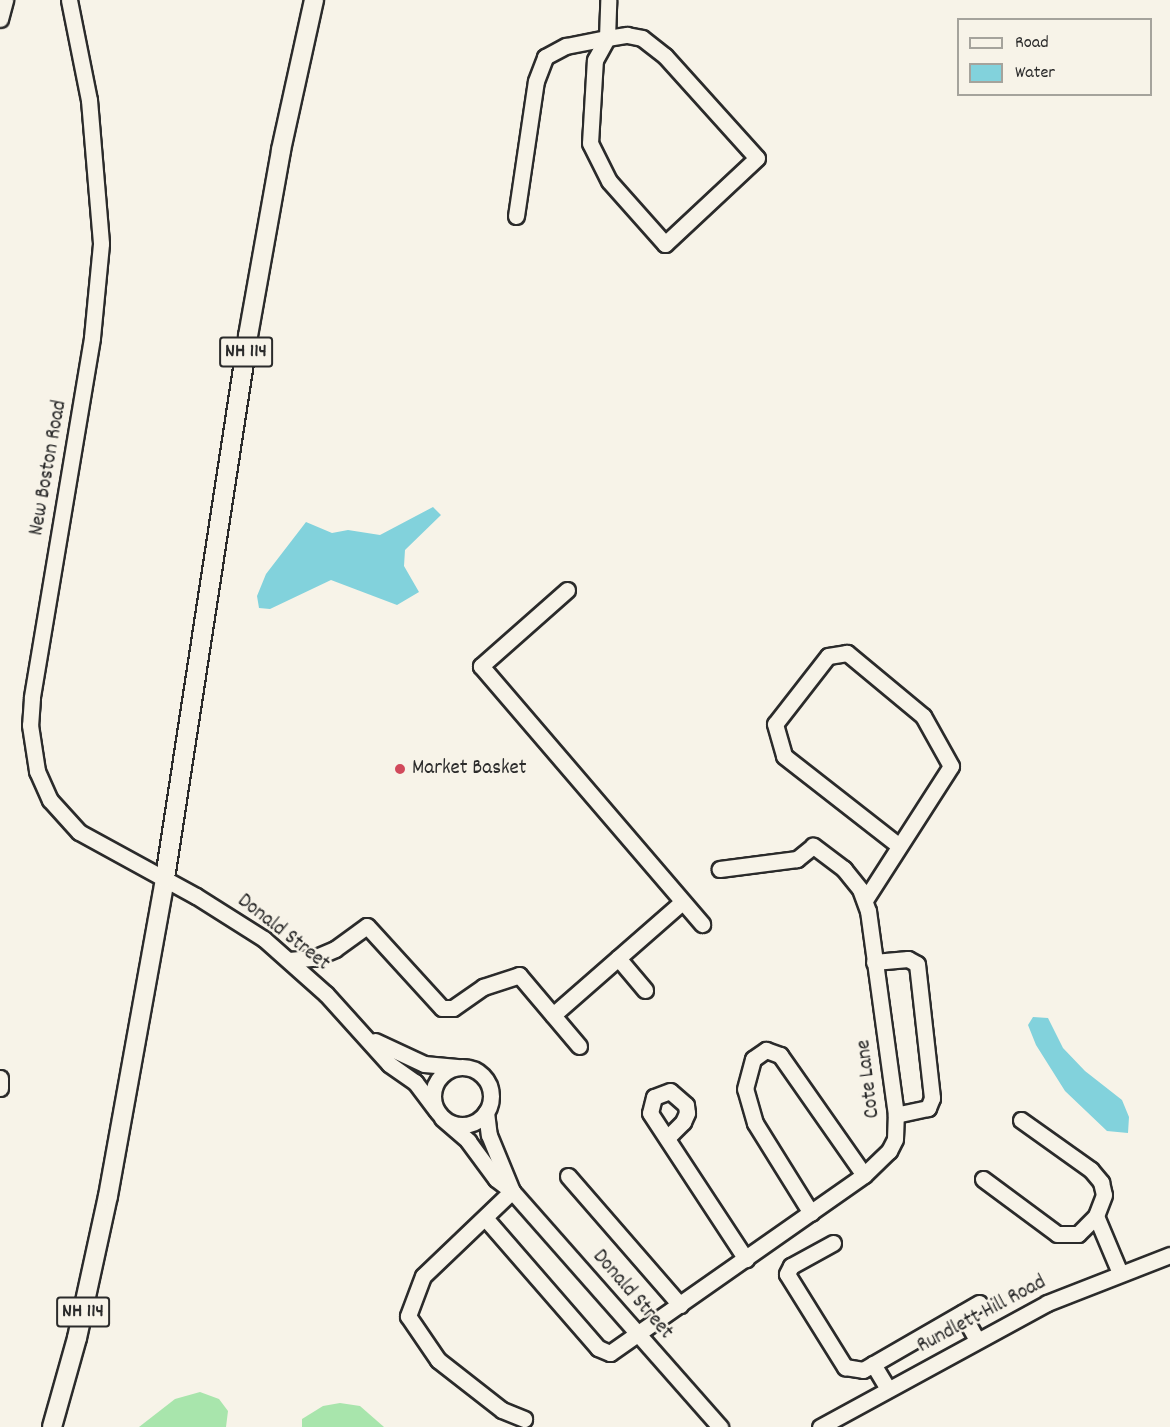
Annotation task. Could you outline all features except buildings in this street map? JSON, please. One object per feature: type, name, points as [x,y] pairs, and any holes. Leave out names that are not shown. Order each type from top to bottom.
[{"type":"main road","name":"NH 114","points":[[52,1427],[77,1338],[108,1196],[165,878],[248,336],[281,150],[314,0]]},
{"type":"street","points":[[0,19],[5,0]]},
{"type":"street","name":"New Boston Road","points":[[69,0],[96,152],[101,244],[92,338],[32,698],[33,754],[50,800],[79,832],[165,878]]},
{"type":"street","points":[[516,216],[536,81],[545,57],[566,46],[606,38],[627,35],[642,38],[757,158],[665,244],[609,181],[590,143],[595,60],[606,38],[608,0]]},
{"type":"street","points":[[567,590],[481,666],[702,924]]},
{"type":"street","points":[[865,900],[951,766],[923,716],[847,653],[828,656],[774,724],[784,756],[899,846]]},
{"type":"street","name":"Cote Lane","points":[[486,1219],[604,1353],[610,1353],[864,1175],[889,1151],[895,1139],[896,1115],[865,900],[844,869],[813,846],[797,859],[720,869]]},
{"type":"street","name":"Donald Street","points":[[165,878],[247,927],[289,960],[364,1035],[389,1064],[415,1082],[439,1114],[478,1153],[496,1179],[512,1191],[720,1427]]},
{"type":"street","points":[[553,1015],[682,902]]},
{"type":"street","points":[[289,960],[314,958],[335,950],[367,926],[442,1008],[453,1008],[483,987],[519,975],[579,1046]]},
{"type":"street","points":[[618,958],[645,990]]},
{"type":"street","points":[[874,962],[908,959],[917,964],[932,1098],[928,1108],[896,1115]]},
{"type":"street","name":"Donald Street","points":[[364,1035],[424,1064],[459,1067],[477,1072],[484,1078],[491,1096],[486,1112],[489,1135],[512,1191]]},
{"type":"street","points":[[811,1213],[755,1123],[744,1089],[753,1059],[766,1050],[780,1055],[864,1175]]},
{"type":"street","points":[[459,1067],[450,1070],[436,1082],[433,1101],[439,1114],[450,1123],[469,1125],[486,1112]]},
{"type":"street","points":[[0,1078],[0,1088]]},
{"type":"street","points":[[983,1179],[1057,1234],[1078,1233],[1096,1216],[1104,1195],[1101,1182],[1091,1170],[1021,1120]]},
{"type":"street","points":[[666,1138],[746,1259]]},
{"type":"street","points":[[568,1176],[680,1305]]},
{"type":"street","points":[[512,1191],[486,1219],[423,1276],[408,1316],[438,1360],[502,1410],[524,1419]]},
{"type":"street","points":[[1096,1216],[1120,1273]]},
{"type":"street","points":[[833,1243],[791,1266],[787,1274],[790,1283],[845,1366],[863,1370],[979,1303]]},
{"type":"street","name":"Rundlett Hill Road","points":[[820,1427],[1047,1303],[1170,1255]]},
{"type":"street","points":[[962,1312],[977,1340]]},
{"type":"street","points":[[873,1364],[888,1389]]},
{"type":"green space","points":[[200,1392],[219,1399],[228,1411],[226,1427],[139,1427],[175,1399]]},
{"type":"green space","points":[[340,1403],[360,1406],[384,1427],[302,1427],[302,1419],[323,1406]]},
{"type":"water","points":[[433,507],[441,515],[405,550],[404,566],[419,592],[397,605],[331,580],[270,609],[259,608],[257,596],[266,574],[306,522],[332,533],[348,530],[380,535]]},
{"type":"water","points":[[1033,1017],[1048,1018],[1063,1048],[1085,1071],[1122,1100],[1129,1117],[1128,1133],[1107,1131],[1065,1091],[1036,1045],[1028,1025]]},
{"type":"place","name":"Market Basket","points":[[400,769]]}]
